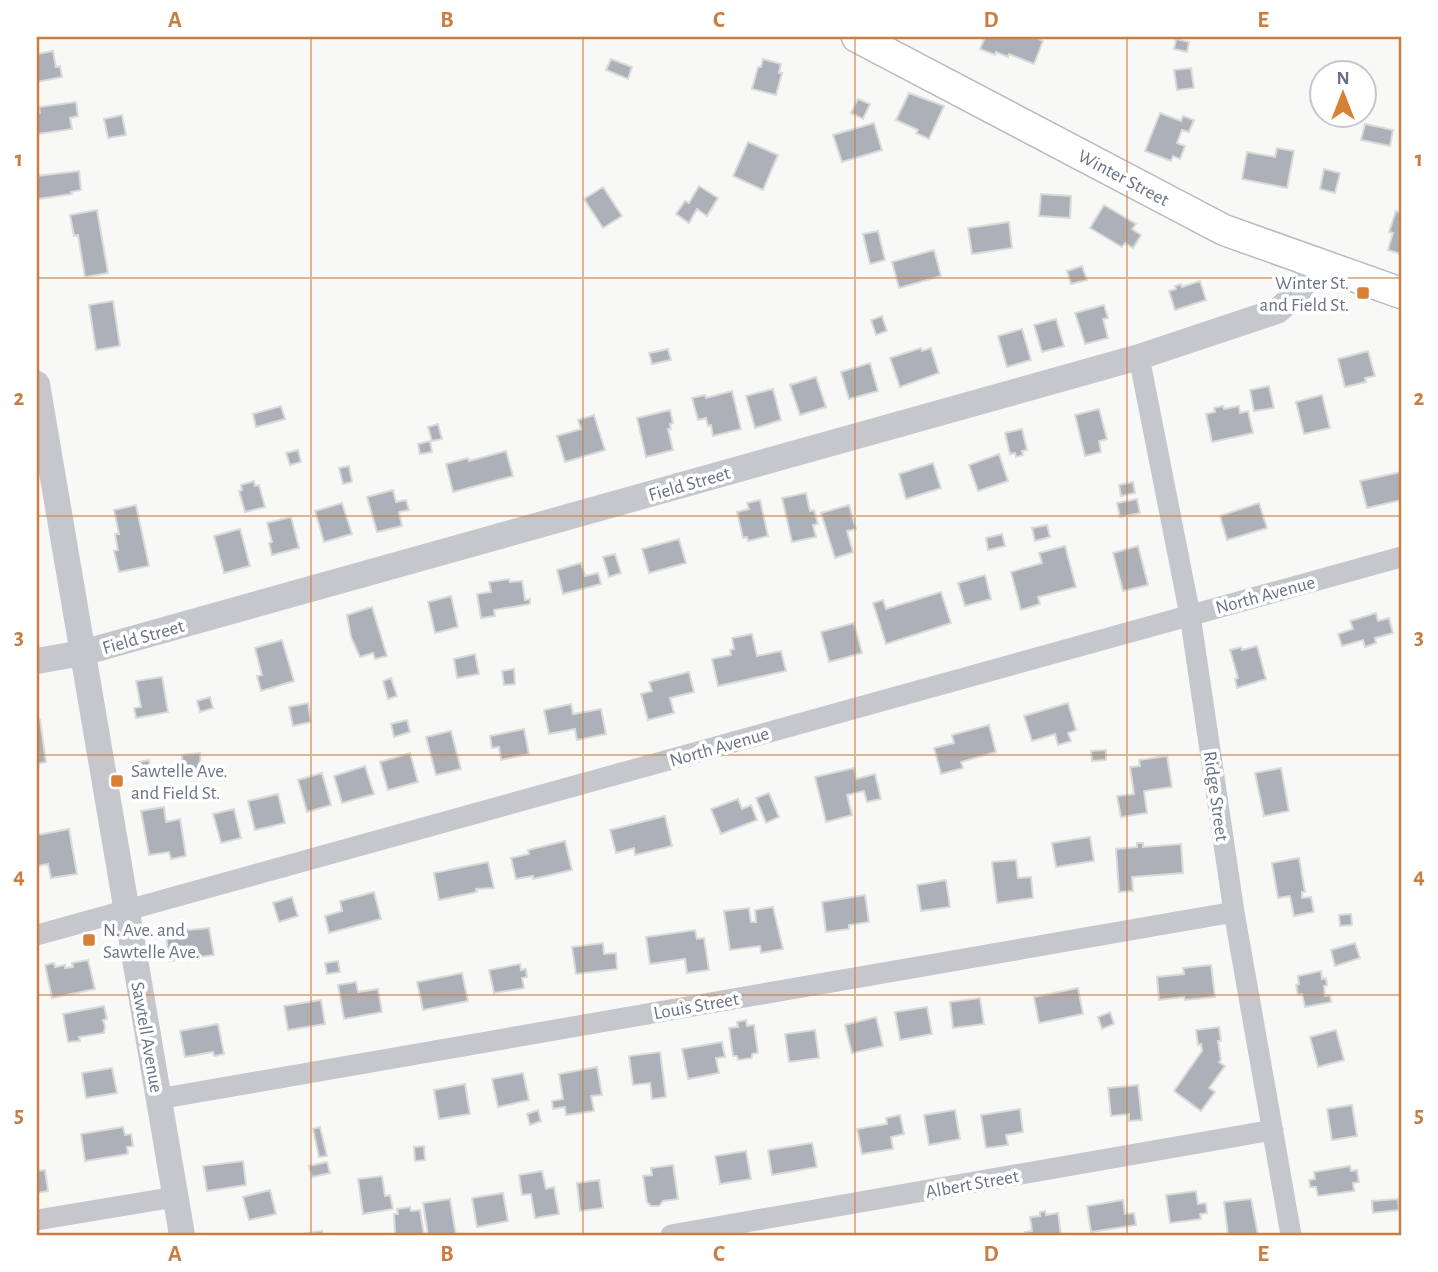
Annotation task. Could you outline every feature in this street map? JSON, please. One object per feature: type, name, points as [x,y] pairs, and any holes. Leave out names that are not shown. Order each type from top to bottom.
[{"type":"main road","name":"Winter Street","points":[[857,37],[1224,230],[1401,293]]},
{"type":"street","name":"Field Street","points":[[37,661],[82,653],[1139,357],[1277,311],[1296,295],[1316,262]]},
{"type":"street","name":"Ridge Street","points":[[1139,357],[1190,615],[1234,912],[1291,1235]]},
{"type":"street","name":"Sawtell Avenue","points":[[37,384],[182,1235]]},
{"type":"street","name":"North Avenue","points":[[37,935],[1401,557]]},
{"type":"street","name":"Louis Street","points":[[158,1099],[1234,912]]},
{"type":"street","name":"Albert Street","points":[[671,1235],[1273,1130]]},
{"type":"street","points":[[37,1220],[175,1197]]},
{"type":"building","points":[[985,37],[1034,37],[1043,41],[1034,64],[1009,54],[1008,57],[996,52],[995,55],[980,49]]},
{"type":"building","points":[[1176,39],[1189,42],[1187,52],[1174,49]]},
{"type":"building","points":[[53,51],[56,67],[60,66],[62,77],[37,82],[37,54]]},
{"type":"building","points":[[611,59],[632,67],[628,79],[606,70]]},
{"type":"building","points":[[763,59],[781,64],[779,73],[782,73],[776,95],[752,89]]},
{"type":"building","points":[[1191,68],[1194,88],[1177,90],[1174,70]]},
{"type":"building","points":[[909,93],[944,106],[929,139],[916,133],[918,130],[896,120]]},
{"type":"building","points":[[858,99],[870,104],[863,119],[851,113]]},
{"type":"building","points":[[76,102],[78,116],[70,118],[72,129],[37,134],[39,107]]},
{"type":"building","points":[[1160,113],[1181,121],[1183,116],[1194,120],[1189,132],[1182,130],[1177,143],[1185,146],[1180,159],[1173,156],[1171,161],[1145,151]]},
{"type":"building","points":[[122,115],[126,135],[108,138],[104,119]]},
{"type":"building","points":[[874,123],[882,150],[842,162],[833,135]]},
{"type":"building","points":[[1378,127],[1393,130],[1390,146],[1361,140],[1364,130],[1378,130]]},
{"type":"building","points":[[748,142],[778,155],[763,190],[733,176]]},
{"type":"building","points":[[1277,148],[1294,151],[1287,188],[1242,179],[1247,152],[1275,157]]},
{"type":"building","points":[[1324,169],[1340,173],[1335,193],[1320,189]]},
{"type":"building","points":[[79,171],[81,190],[38,199],[37,176]]},
{"type":"building","points":[[699,186],[718,198],[707,216],[697,209],[689,223],[676,214],[685,201],[689,203]]},
{"type":"building","points":[[603,187],[622,216],[603,228],[584,199]]},
{"type":"building","points":[[1041,194],[1071,196],[1070,218],[1039,216]]},
{"type":"building","points":[[1104,205],[1136,224],[1132,229],[1141,235],[1133,248],[1125,243],[1122,247],[1090,228]]},
{"type":"building","points":[[97,210],[108,273],[85,277],[78,235],[74,236],[70,215]]},
{"type":"building","points":[[1396,211],[1401,213],[1401,254],[1388,250],[1393,233],[1389,232]]},
{"type":"building","points":[[1009,222],[1012,248],[972,254],[968,228]]},
{"type":"building","points":[[878,231],[885,260],[870,264],[863,234]]},
{"type":"building","points":[[934,250],[941,276],[899,288],[892,262]]},
{"type":"building","points":[[1082,266],[1087,280],[1071,284],[1067,271]]},
{"type":"building","points":[[1200,281],[1206,300],[1175,310],[1169,291],[1181,284],[1182,287]]},
{"type":"building","points":[[113,301],[120,346],[96,350],[89,305]]},
{"type":"building","points":[[1104,305],[1108,318],[1103,319],[1108,338],[1085,344],[1075,313]]},
{"type":"building","points":[[882,316],[887,331],[876,335],[871,320]]},
{"type":"building","points":[[1056,319],[1064,346],[1042,352],[1034,325]]},
{"type":"building","points":[[1022,329],[1031,360],[1007,367],[998,336]]},
{"type":"building","points":[[921,348],[922,351],[931,348],[939,373],[900,387],[890,358]]},
{"type":"building","points":[[668,349],[671,360],[652,364],[649,353]]},
{"type":"building","points":[[1368,351],[1375,376],[1365,378],[1366,382],[1345,387],[1338,359]]},
{"type":"building","points":[[870,363],[878,391],[849,399],[841,372]]},
{"type":"building","points":[[816,377],[826,407],[800,415],[790,385]]},
{"type":"building","points":[[1269,386],[1274,408],[1254,411],[1250,390]]},
{"type":"building","points":[[773,389],[781,420],[755,428],[746,396]]},
{"type":"building","points":[[732,391],[741,429],[713,436],[711,425],[708,426],[706,418],[698,420],[692,398],[705,395],[706,398]]},
{"type":"building","points":[[1322,395],[1330,428],[1304,434],[1296,402]]},
{"type":"building","points":[[281,406],[285,419],[256,427],[253,414]]},
{"type":"building","points":[[1223,406],[1224,409],[1239,406],[1240,413],[1248,411],[1253,433],[1212,442],[1206,414]]},
{"type":"building","points":[[1099,409],[1107,439],[1099,441],[1101,452],[1085,456],[1075,415]]},
{"type":"building","points":[[670,410],[673,423],[670,424],[671,429],[668,429],[673,450],[646,457],[637,418]]},
{"type":"building","points":[[594,415],[605,450],[565,462],[557,436],[581,429],[578,420]]},
{"type":"building","points":[[438,424],[442,439],[432,441],[428,427]]},
{"type":"building","points":[[1022,429],[1027,450],[1016,457],[1015,453],[1010,454],[1005,433]]},
{"type":"building","points":[[430,441],[432,452],[420,454],[418,444]]},
{"type":"building","points":[[298,450],[301,462],[290,465],[286,453]]},
{"type":"building","points":[[506,451],[513,476],[453,492],[446,464]]},
{"type":"building","points":[[999,454],[1008,481],[978,491],[969,465]]},
{"type":"building","points":[[933,463],[941,488],[906,499],[899,474]]},
{"type":"building","points":[[349,466],[352,482],[343,484],[339,468]]},
{"type":"building","points":[[1401,472],[1401,500],[1367,508],[1360,481]]},
{"type":"building","points":[[254,481],[255,486],[259,485],[265,507],[245,512],[239,491],[242,490],[241,485]]},
{"type":"building","points":[[1133,482],[1135,493],[1121,496],[1119,485]]},
{"type":"building","points":[[393,490],[396,502],[406,500],[409,510],[399,512],[402,526],[377,532],[367,497]]},
{"type":"building","points":[[806,493],[810,511],[814,510],[818,524],[813,525],[816,537],[792,542],[782,498]]},
{"type":"building","points":[[1137,499],[1140,513],[1120,517],[1117,503]]},
{"type":"building","points":[[760,500],[768,536],[748,541],[747,537],[743,538],[737,512],[749,509],[747,503]]},
{"type":"building","points":[[342,503],[352,534],[324,542],[315,511]]},
{"type":"building","points":[[1259,503],[1267,528],[1227,540],[1220,516]]},
{"type":"building","points":[[136,505],[149,566],[119,572],[114,551],[118,550],[115,534],[119,534],[114,510]]},
{"type":"building","points":[[849,505],[856,529],[847,531],[853,552],[835,558],[821,513]]},
{"type":"building","points":[[291,517],[299,548],[272,555],[267,523]]},
{"type":"building","points":[[1047,525],[1050,537],[1035,541],[1032,528]]},
{"type":"building","points":[[240,529],[250,566],[224,573],[214,536]]},
{"type":"building","points":[[1002,534],[1005,546],[988,550],[986,538]]},
{"type":"building","points":[[679,539],[686,563],[649,573],[642,549]]},
{"type":"building","points":[[1065,546],[1076,587],[1038,597],[1040,604],[1021,610],[1011,572],[1042,563],[1039,553]]},
{"type":"building","points":[[1138,546],[1148,585],[1123,591],[1113,553]]},
{"type":"building","points":[[615,554],[621,573],[609,577],[603,557]]},
{"type":"building","points":[[581,563],[585,576],[598,573],[601,584],[563,594],[557,570]]},
{"type":"building","points":[[985,575],[991,599],[965,606],[958,583]]},
{"type":"building","points":[[509,579],[510,582],[522,581],[525,600],[530,599],[530,604],[494,610],[495,616],[481,618],[477,594],[491,592],[489,582]]},
{"type":"building","points":[[941,592],[951,623],[886,644],[873,603],[883,600],[886,609]]},
{"type":"building","points":[[451,596],[458,627],[435,633],[428,602]]},
{"type":"building","points":[[372,607],[387,656],[375,659],[373,653],[360,657],[351,637],[347,615]]},
{"type":"building","points":[[1376,613],[1378,621],[1389,618],[1393,633],[1375,638],[1376,643],[1365,647],[1363,640],[1342,646],[1338,634],[1353,629],[1350,621]]},
{"type":"building","points":[[854,623],[862,653],[829,662],[821,632]]},
{"type":"building","points":[[752,634],[757,656],[781,651],[786,671],[718,686],[712,659],[731,655],[730,650],[734,649],[732,638]]},
{"type":"building","points":[[282,640],[294,681],[261,691],[257,676],[262,675],[255,648]]},
{"type":"building","points":[[1257,646],[1266,679],[1237,688],[1235,679],[1238,678],[1230,650]]},
{"type":"building","points":[[475,654],[479,674],[457,678],[454,659]]},
{"type":"building","points":[[514,669],[515,684],[504,685],[502,671]]},
{"type":"building","points":[[689,672],[694,692],[670,698],[674,713],[648,720],[641,694],[652,691],[649,682]]},
{"type":"building","points":[[162,677],[168,712],[136,718],[134,708],[141,707],[136,681]]},
{"type":"building","points":[[391,678],[397,696],[388,699],[383,681]]},
{"type":"building","points":[[210,697],[213,708],[200,712],[197,701]]},
{"type":"building","points":[[308,703],[311,722],[293,726],[289,707]]},
{"type":"building","points":[[1068,703],[1076,730],[1068,733],[1071,741],[1058,745],[1055,734],[1032,741],[1024,716]]},
{"type":"building","points":[[571,704],[573,714],[601,709],[606,734],[577,740],[575,729],[549,734],[544,710]]},
{"type":"building","points":[[37,720],[40,720],[46,762],[37,764]]},
{"type":"building","points":[[407,720],[410,732],[394,737],[391,724]]},
{"type":"building","points":[[989,725],[996,752],[961,762],[963,768],[941,774],[934,748],[954,743],[952,735]]},
{"type":"building","points":[[524,729],[529,754],[501,760],[499,747],[492,748],[490,736]]},
{"type":"building","points":[[451,731],[461,769],[436,775],[426,737]]},
{"type":"building","points":[[1106,750],[1106,760],[1092,761],[1091,751]]},
{"type":"building","points":[[200,753],[201,770],[183,771],[182,755]]},
{"type":"building","points":[[410,753],[418,782],[388,790],[380,762]]},
{"type":"building","points":[[1167,756],[1172,787],[1144,791],[1147,813],[1121,817],[1117,796],[1134,794],[1130,767],[1140,766],[1139,760]]},
{"type":"building","points":[[149,760],[151,775],[133,777],[132,763]]},
{"type":"building","points":[[365,766],[374,794],[342,803],[334,776]]},
{"type":"building","points":[[854,768],[856,779],[875,774],[881,799],[867,802],[864,791],[847,795],[852,815],[826,822],[815,777]]},
{"type":"building","points":[[1281,768],[1289,811],[1264,816],[1255,773]]},
{"type":"building","points":[[322,773],[331,805],[307,812],[298,780]]},
{"type":"building","points":[[769,793],[779,817],[766,823],[756,798]]},
{"type":"building","points":[[278,794],[285,823],[255,830],[248,801]]},
{"type":"building","points":[[738,799],[742,809],[751,805],[757,820],[721,834],[711,809]]},
{"type":"building","points":[[164,807],[166,822],[180,819],[186,856],[171,859],[169,852],[149,855],[141,811]]},
{"type":"building","points":[[234,809],[241,838],[221,843],[213,814]]},
{"type":"building","points":[[665,816],[672,846],[635,855],[634,848],[616,853],[610,830]]},
{"type":"building","points":[[69,829],[77,874],[51,878],[48,864],[37,866],[37,835]]},
{"type":"building","points":[[1090,837],[1094,861],[1056,867],[1052,843]]},
{"type":"building","points":[[565,841],[572,870],[533,879],[533,876],[516,879],[511,858],[529,854],[528,850]]},
{"type":"building","points":[[1137,843],[1143,843],[1143,847],[1181,844],[1183,873],[1132,877],[1133,891],[1119,892],[1116,849],[1137,847]]},
{"type":"building","points":[[1299,858],[1305,892],[1302,892],[1302,898],[1311,897],[1314,912],[1294,916],[1290,896],[1278,898],[1272,863]]},
{"type":"building","points":[[1016,860],[1018,878],[1031,877],[1033,898],[997,903],[992,862]]},
{"type":"building","points":[[488,862],[494,888],[476,889],[477,892],[439,900],[434,873]]},
{"type":"building","points":[[946,880],[950,907],[921,911],[917,885]]},
{"type":"building","points":[[374,892],[381,919],[329,933],[325,916],[342,911],[340,901]]},
{"type":"building","points":[[865,895],[869,922],[849,925],[849,929],[826,932],[822,902]]},
{"type":"building","points":[[292,897],[298,916],[279,922],[273,903]]},
{"type":"building","points":[[773,907],[783,949],[761,953],[760,946],[730,950],[724,911],[749,908],[751,922],[756,922],[755,910]]},
{"type":"building","points":[[1351,914],[1352,925],[1340,926],[1339,915]]},
{"type":"building","points":[[181,928],[209,928],[214,955],[169,961],[166,934],[178,932]]},
{"type":"building","points":[[695,930],[697,939],[704,938],[709,970],[687,973],[685,959],[650,964],[646,937]]},
{"type":"building","points":[[603,943],[604,954],[616,953],[617,969],[576,974],[572,947]]},
{"type":"building","points":[[1355,943],[1360,958],[1335,966],[1331,950]]},
{"type":"building","points":[[88,960],[95,989],[52,998],[45,965],[54,963],[55,967],[65,965],[65,968],[73,967],[72,963]]},
{"type":"building","points":[[338,961],[340,972],[327,974],[325,963]]},
{"type":"building","points":[[520,964],[521,970],[526,969],[527,977],[522,978],[524,988],[494,993],[489,970]]},
{"type":"building","points":[[1211,965],[1215,997],[1159,1000],[1157,977],[1184,974],[1183,968]]},
{"type":"building","points":[[1321,971],[1322,979],[1326,978],[1325,996],[1330,995],[1331,1002],[1305,1007],[1302,994],[1298,995],[1298,976]]},
{"type":"building","points":[[462,973],[468,1001],[423,1010],[417,982]]},
{"type":"building","points":[[356,982],[358,992],[378,989],[382,1012],[344,1019],[338,985]]},
{"type":"building","points":[[1078,988],[1083,1014],[1039,1023],[1034,997]]},
{"type":"building","points":[[980,998],[984,1024],[953,1028],[950,1002]]},
{"type":"building","points":[[321,1000],[325,1024],[288,1030],[284,1006]]},
{"type":"building","points":[[104,1006],[107,1019],[103,1020],[104,1033],[79,1037],[80,1041],[68,1042],[63,1014]]},
{"type":"building","points":[[927,1007],[932,1034],[900,1040],[895,1012]]},
{"type":"building","points":[[1110,1012],[1114,1024],[1102,1029],[1098,1017]]},
{"type":"building","points":[[876,1017],[883,1046],[852,1053],[845,1025]]},
{"type":"building","points":[[746,1020],[747,1026],[754,1025],[758,1053],[752,1054],[752,1058],[738,1060],[737,1056],[733,1056],[729,1028],[738,1027],[737,1022]]},
{"type":"building","points":[[218,1024],[224,1054],[214,1056],[213,1052],[185,1057],[180,1031]]},
{"type":"building","points":[[1219,1027],[1219,1062],[1225,1066],[1209,1088],[1215,1092],[1201,1111],[1174,1091],[1202,1051],[1201,1044],[1198,1045],[1196,1030]]},
{"type":"building","points":[[815,1030],[819,1058],[789,1062],[785,1034]]},
{"type":"building","points":[[1336,1030],[1344,1060],[1318,1067],[1310,1037]]},
{"type":"building","points":[[722,1042],[725,1057],[716,1058],[719,1073],[688,1079],[682,1049]]},
{"type":"building","points":[[660,1052],[666,1097],[652,1099],[650,1083],[633,1085],[629,1056]]},
{"type":"building","points":[[597,1067],[602,1095],[591,1096],[594,1111],[566,1115],[565,1107],[553,1109],[552,1101],[563,1099],[559,1074]]},
{"type":"building","points":[[112,1068],[117,1093],[86,1098],[82,1073]]},
{"type":"building","points":[[523,1073],[529,1100],[498,1107],[492,1079]]},
{"type":"building","points":[[465,1084],[470,1114],[439,1119],[434,1090]]},
{"type":"building","points":[[1138,1085],[1142,1120],[1129,1121],[1129,1114],[1111,1116],[1108,1088]]},
{"type":"building","points":[[1352,1105],[1357,1136],[1332,1140],[1327,1109]]},
{"type":"building","points":[[1020,1109],[1023,1132],[1006,1135],[1008,1145],[986,1148],[981,1115]]},
{"type":"building","points":[[538,1110],[541,1121],[530,1125],[527,1114]]},
{"type":"building","points":[[955,1110],[960,1139],[929,1145],[924,1115]]},
{"type":"building","points":[[900,1115],[904,1134],[891,1137],[893,1149],[862,1154],[857,1129],[887,1124],[886,1118]]},
{"type":"building","points":[[123,1127],[125,1135],[131,1134],[133,1146],[127,1147],[128,1154],[85,1161],[81,1134]]},
{"type":"building","points":[[320,1127],[327,1156],[319,1157],[313,1129]]},
{"type":"building","points":[[812,1143],[817,1167],[772,1175],[768,1150]]},
{"type":"building","points":[[424,1146],[425,1160],[415,1161],[414,1147]]},
{"type":"building","points":[[746,1151],[751,1179],[720,1184],[715,1156]]},
{"type":"building","points":[[243,1161],[246,1185],[207,1191],[203,1166]]},
{"type":"building","points":[[327,1162],[330,1173],[312,1177],[309,1166]]},
{"type":"building","points":[[673,1165],[678,1199],[651,1206],[647,1202],[643,1176],[652,1175],[651,1168]]},
{"type":"building","points":[[1350,1166],[1351,1171],[1357,1170],[1359,1182],[1353,1183],[1354,1191],[1318,1196],[1316,1187],[1310,1187],[1309,1180],[1315,1179],[1314,1172]]},
{"type":"building","points":[[45,1170],[48,1191],[37,1193],[37,1171]]},
{"type":"building","points":[[542,1171],[546,1189],[554,1187],[559,1214],[535,1218],[531,1194],[522,1195],[519,1175]]},
{"type":"building","points":[[382,1176],[385,1196],[390,1195],[393,1209],[363,1214],[358,1179]]},
{"type":"building","points":[[599,1180],[603,1208],[580,1211],[577,1183]]},
{"type":"building","points":[[270,1190],[276,1214],[249,1220],[243,1197]]},
{"type":"building","points":[[1196,1191],[1198,1204],[1206,1203],[1207,1213],[1200,1214],[1201,1219],[1170,1223],[1166,1195]]},
{"type":"building","points":[[503,1193],[508,1221],[477,1227],[472,1198]]},
{"type":"building","points":[[450,1199],[456,1235],[428,1235],[423,1203]]},
{"type":"building","points":[[1251,1199],[1258,1235],[1228,1235],[1224,1202]]},
{"type":"building","points":[[1398,1199],[1399,1210],[1373,1213],[1372,1201]]},
{"type":"building","points":[[1123,1200],[1125,1214],[1134,1213],[1136,1225],[1091,1232],[1087,1206]]},
{"type":"building","points":[[410,1207],[411,1211],[420,1210],[424,1235],[395,1234],[394,1214],[398,1214],[397,1209]]},
{"type":"building","points":[[1045,1211],[1046,1215],[1058,1213],[1061,1235],[1026,1235],[1025,1232],[1032,1231],[1030,1217],[1040,1216],[1040,1212]]},
{"type":"building","points":[[322,1231],[323,1235],[296,1235]]},
{"type":"place","name":"Winter St. and Field St.","points":[[1363,293]]},
{"type":"place","name":"Sawtelle Ave. and Field St.","points":[[117,781]]},
{"type":"place","name":"N. Ave. and Sawtelle Ave.","points":[[89,940]]}]
